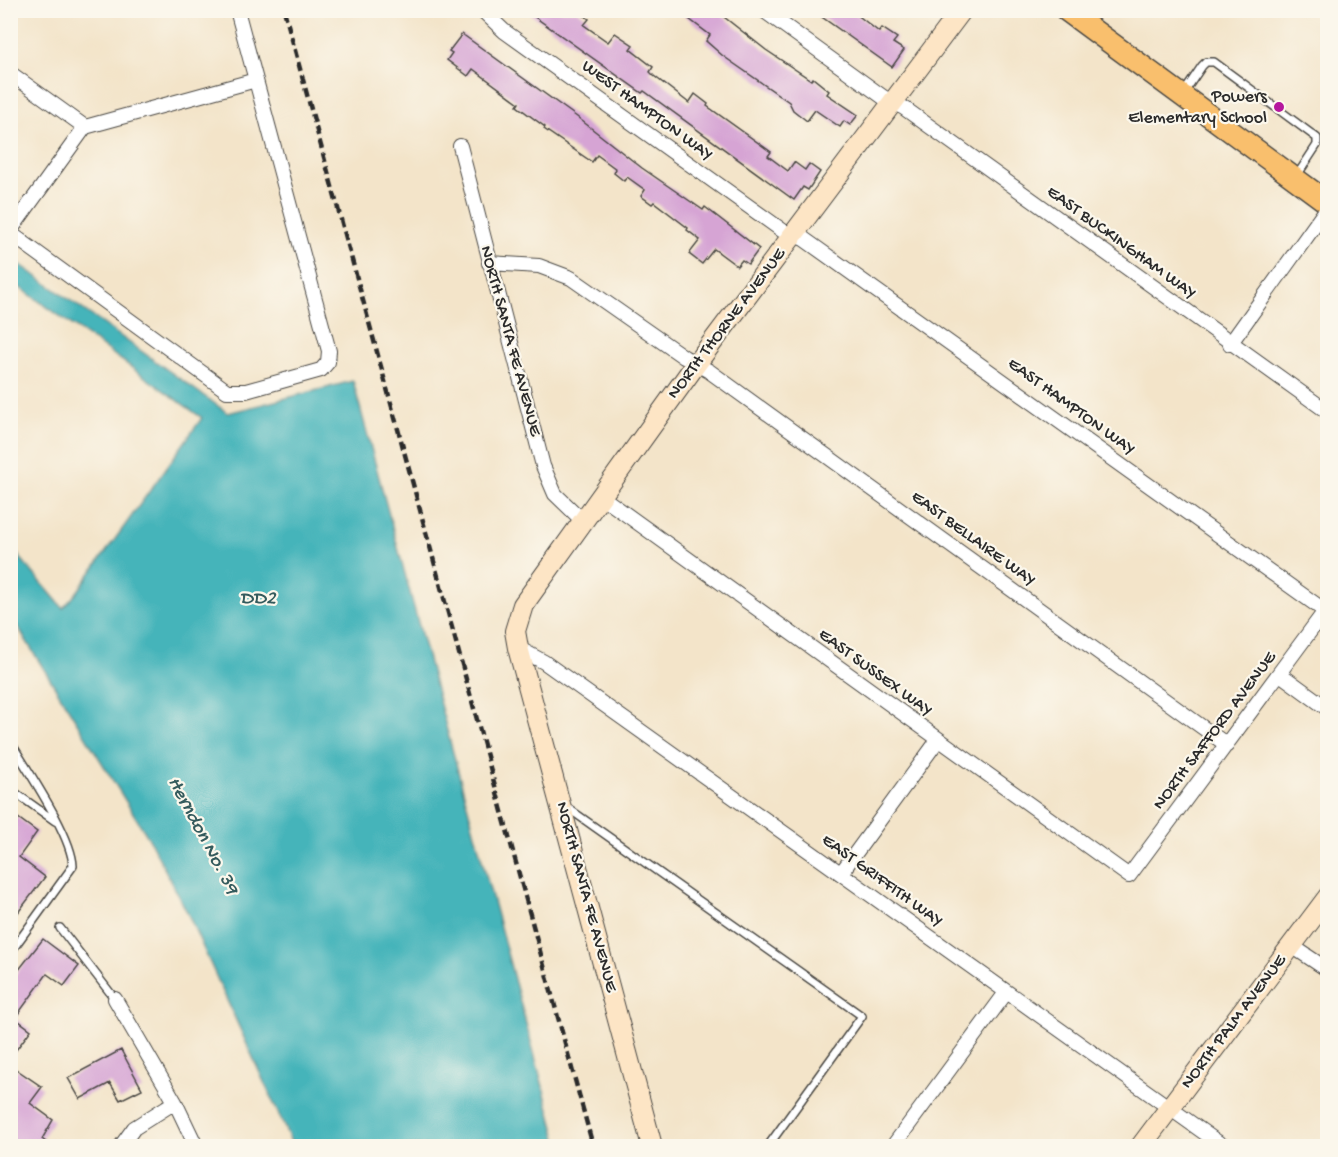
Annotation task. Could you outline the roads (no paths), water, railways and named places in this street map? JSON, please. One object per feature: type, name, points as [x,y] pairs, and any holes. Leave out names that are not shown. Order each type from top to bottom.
[{"type":"main road","points":[[1066,10],[1328,205]]},
{"type":"street","points":[[237,10],[256,80],[328,351],[328,362],[321,370],[246,391],[227,391],[10,232],[85,127],[256,80]]},
{"type":"street","name":"WEST HAMPTON WAY","points":[[482,10],[504,31],[783,231],[794,235]]},
{"type":"street","name":"EAST BUCKINGHAM WAY","points":[[763,10],[1328,412]]},
{"type":"street","name":"NORTH THORNE AVENUE","points":[[518,648],[515,631],[523,605],[696,364],[962,10]]},
{"type":"street","points":[[10,73],[85,127]]},
{"type":"street","name":"NORTH SANTA FE AVENUE","points":[[460,146],[548,481],[563,504],[584,522]]},
{"type":"street","points":[[1230,344],[1328,205]]},
{"type":"street","name":"EAST HAMPTON WAY","points":[[794,235],[804,239],[1326,609]]},
{"type":"street","name":"EAST BELLAIRE WAY","points":[[489,263],[539,266],[571,278],[696,364],[1227,745]]},
{"type":"street","name":"EAST SUSSEX WAY","points":[[602,497],[1130,876]]},
{"type":"street","name":"NORTH SAFFORD AVENUE","points":[[1130,876],[1326,609]]},
{"type":"street","name":"NORTH SANTA FE AVENUE","points":[[518,648],[652,1146]]},
{"type":"street","name":"EAST GRIFFITH WAY","points":[[518,648],[543,662],[841,873],[1005,994],[1223,1146]]},
{"type":"street","points":[[1280,674],[1328,709]]},
{"type":"street","points":[[841,873],[938,740]]},
{"type":"street","name":"NORTH PALM AVENUE","points":[[1141,1146],[1328,897]]},
{"type":"street","points":[[1292,946],[1328,970]]},
{"type":"street","points":[[892,1146],[1005,994]]},
{"type":"street","points":[[115,999],[174,1102],[196,1146]]},
{"type":"street","points":[[121,1146],[134,1128],[174,1102]]},
{"type":"lane","points":[[1182,96],[1202,66],[1206,62],[1214,62],[1308,131],[1317,138],[1317,145],[1295,179]]},
{"type":"lane","points":[[10,741],[73,853],[73,866],[10,953]]},
{"type":"lane","points":[[10,789],[57,823]]},
{"type":"lane","points":[[560,802],[862,1016],[768,1146]]},
{"type":"lane","points":[[60,928],[115,999]]},
{"type":"water","name":"DD2","points":[[11,258],[228,413],[353,381],[559,1146],[293,1146],[187,912],[148,837],[11,616],[11,547],[63,608],[75,595],[202,418],[11,281]]},
{"type":"railway","points":[[284,10],[593,1146]]},
{"type":"place","name":"Powers Elementary School","points":[[1279,107]]},
{"type":"water label","name":"Herndon No. 39","points":[[202,836]]}]
